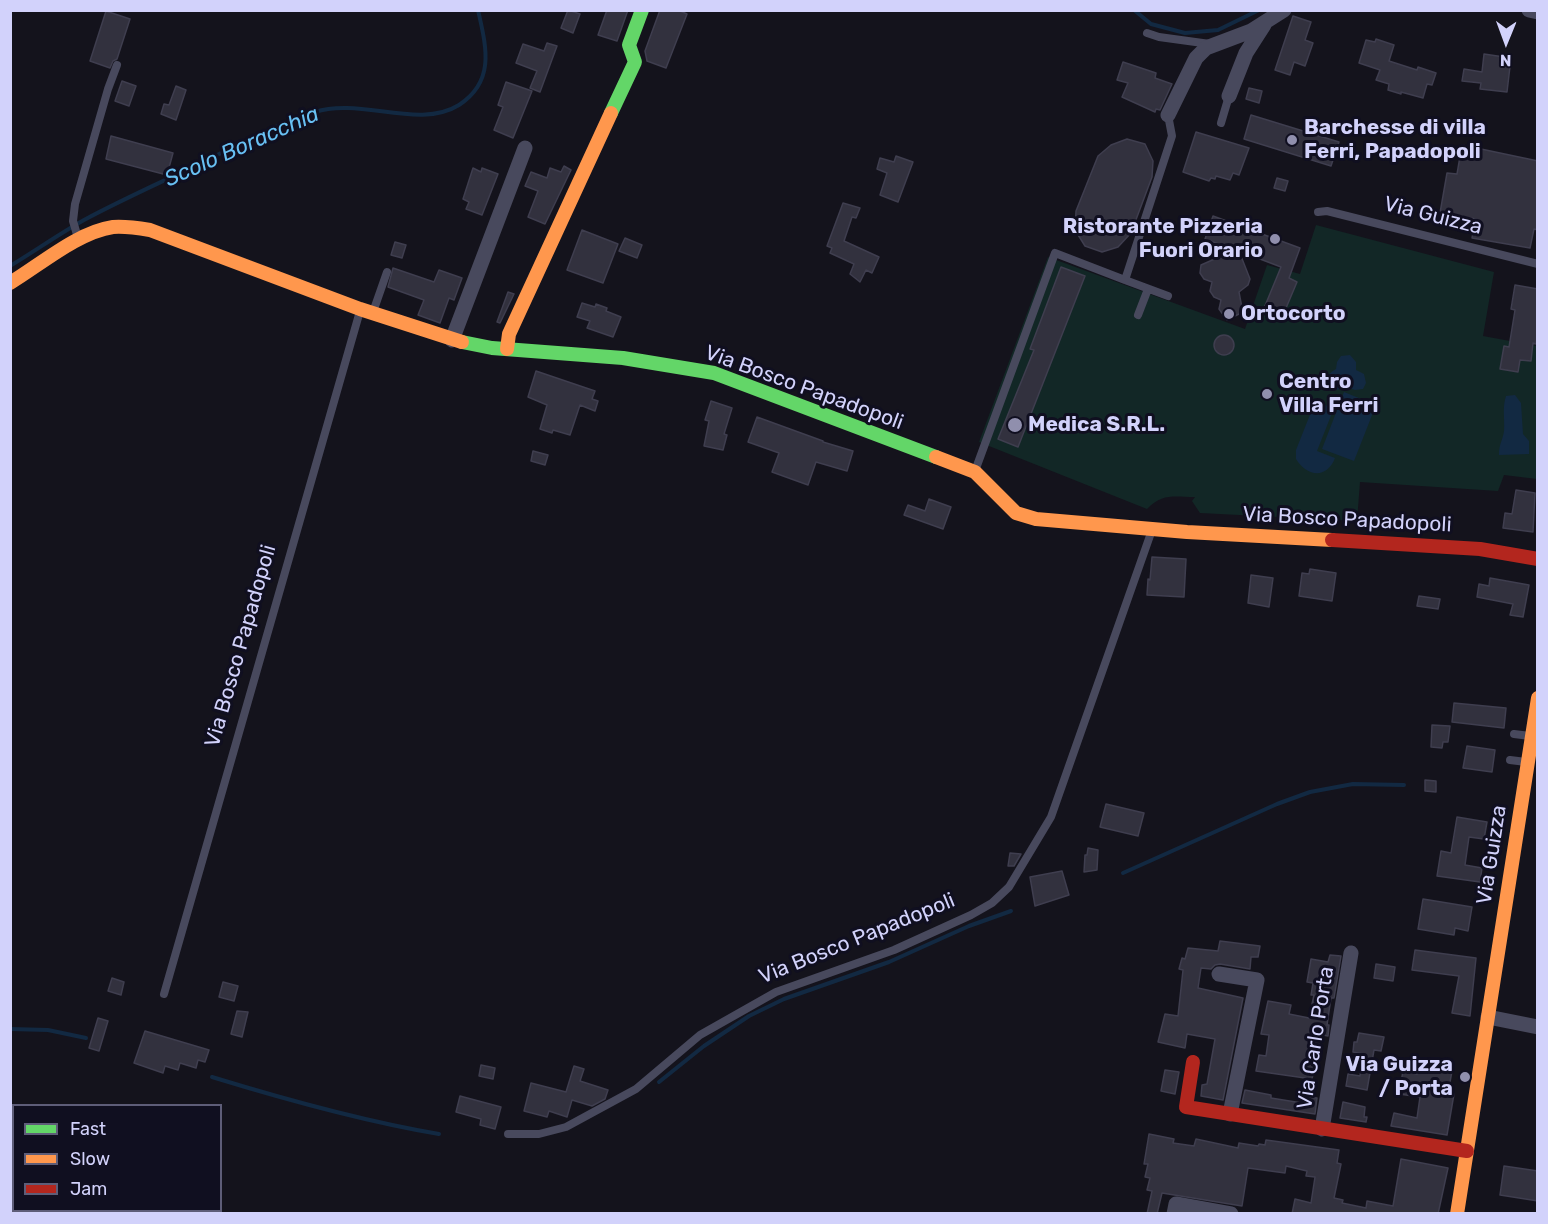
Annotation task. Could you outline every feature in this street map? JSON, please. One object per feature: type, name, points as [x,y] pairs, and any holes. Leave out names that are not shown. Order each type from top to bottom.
[{"type":"street","points":[[507,349],[509,334],[635,62],[629,45],[642,10]]},
{"type":"street","points":[[1168,115],[1196,58],[1206,48],[1266,22],[1284,10]]},
{"type":"street","points":[[1529,10],[1538,12]]},
{"type":"street","points":[[1229,96],[1246,53],[1266,22]]},
{"type":"street","points":[[452,340],[525,148]]},
{"type":"street","name":"Via Bosco Papadopoli","points":[[10,283],[77,236],[125,226],[150,230],[366,312],[452,340],[507,349],[622,358],[714,373],[975,472],[1016,513],[1036,519],[1153,529],[1480,549],[1538,559]]},
{"type":"street","name":"Via Guizza","points":[[1457,1214],[1488,1017],[1486,997],[1537,698]]},
{"type":"street","name":"Via Carlo Porta","points":[[1322,1129],[1351,953]]},
{"type":"street","points":[[1219,974],[1257,980],[1230,1113]]},
{"type":"street","points":[[1488,1017],[1538,1027]]},
{"type":"street","name":"Via Carlo Porta","points":[[1192,1062],[1186,1107],[1467,1151]]},
{"type":"street","points":[[1174,1214],[1176,1203],[1231,1214]]},
{"type":"lane","points":[[1147,33],[1159,37],[1214,45]]},
{"type":"lane","points":[[77,236],[73,221],[75,204],[117,65]]},
{"type":"lane","points":[[1221,123],[1229,96]]},
{"type":"lane","points":[[1125,280],[1172,136],[1168,115]]},
{"type":"lane","name":"Via Guizza","points":[[1318,213],[1327,212],[1538,264]]},
{"type":"lane","points":[[975,472],[1055,254],[1168,296]]},
{"type":"lane","points":[[366,312],[387,272]]},
{"type":"lane","points":[[1138,315],[1148,289]]},
{"type":"lane","name":"Via Bosco Papadopoli","points":[[164,994],[366,312]]},
{"type":"lane","name":"Via Bosco Papadopoli","points":[[508,1134],[539,1134],[566,1127],[636,1089],[700,1035],[776,992],[894,950],[992,903],[1009,887],[1051,817],[1153,529]]},
{"type":"lane","points":[[1514,734],[1531,736]]},
{"type":"lane","points":[[1510,760],[1527,762]]},
{"type":"green space","name":"Centro Villa Ferri","points":[[1316,225],[1494,272],[1483,336],[1537,346],[1537,479],[1504,475],[1498,491],[1360,482],[1357,521],[1200,513],[1192,501],[1195,497],[1163,498],[1147,509],[979,442],[1048,257],[1245,329],[1267,265],[1300,274]]},
{"type":"water","points":[[1350,355],[1356,362],[1356,370],[1364,374],[1366,383],[1363,389],[1329,387],[1327,385],[1328,375],[1336,369],[1341,356]]},
{"type":"water","points":[[1344,392],[1376,405],[1354,461],[1322,449]]},
{"type":"water","points":[[1515,395],[1521,403],[1523,434],[1529,441],[1529,454],[1499,455],[1504,431],[1506,396]]},
{"type":"water","points":[[1315,402],[1334,408],[1317,451],[1335,458],[1327,470],[1317,473],[1306,469],[1296,459],[1296,450]]},
{"type":"building","points":[[568,10],[580,14],[573,33],[561,28]]},
{"type":"building","points":[[607,10],[628,10],[617,41],[598,35]]},
{"type":"building","points":[[660,10],[678,10],[687,14],[666,68],[647,61],[645,51]]},
{"type":"building","points":[[106,11],[130,19],[117,59],[113,61],[110,68],[90,61]]},
{"type":"building","points":[[1293,16],[1311,22],[1305,40],[1313,43],[1305,66],[1294,62],[1290,75],[1275,70]]},
{"type":"building","points":[[1376,39],[1394,45],[1389,61],[1436,73],[1432,85],[1427,84],[1423,98],[1388,90],[1389,84],[1376,80],[1380,70],[1359,63],[1366,40],[1375,42]]},
{"type":"building","points":[[547,43],[557,46],[540,92],[530,88],[537,71],[516,63],[523,44],[544,51]]},
{"type":"building","points":[[1484,54],[1511,58],[1507,92],[1480,89],[1481,83],[1462,81],[1464,69],[1482,72]]},
{"type":"building","points":[[1123,62],[1156,73],[1155,78],[1172,84],[1160,110],[1156,109],[1155,112],[1122,97],[1128,83],[1117,80]]},
{"type":"building","points":[[122,81],[136,86],[129,106],[115,101]]},
{"type":"building","points":[[506,82],[532,91],[513,138],[494,130],[503,107],[498,105]]},
{"type":"building","points":[[176,86],[186,90],[176,120],[161,114],[164,104],[169,105]]},
{"type":"building","points":[[1249,88],[1262,91],[1259,103],[1246,99]]},
{"type":"building","name":"Barchesse di villa Ferri, Papadopoli","points":[[1251,115],[1339,142],[1331,166],[1244,139]]},
{"type":"building","points":[[1196,132],[1249,148],[1239,175],[1233,173],[1230,180],[1216,176],[1215,179],[1211,178],[1209,181],[1183,172]]},
{"type":"building","points":[[111,136],[173,153],[167,175],[106,159]]},
{"type":"building","points":[[1127,139],[1145,144],[1153,161],[1152,177],[1131,233],[1118,247],[1102,252],[1085,246],[1075,230],[1076,211],[1098,156],[1111,145]]},
{"type":"building","points":[[1462,145],[1538,161],[1538,230],[1534,229],[1530,248],[1472,238],[1476,219],[1440,213],[1447,173],[1457,174]]},
{"type":"building","points":[[896,156],[913,162],[898,202],[880,195],[887,173],[877,169],[880,158],[894,162]]},
{"type":"building","points":[[564,166],[571,170],[545,224],[528,217],[538,191],[525,186],[531,172],[547,178],[550,168],[561,172]]},
{"type":"building","points":[[473,168],[481,172],[482,168],[498,174],[482,215],[466,209],[469,202],[463,199]]},
{"type":"building","points":[[1277,178],[1288,181],[1285,191],[1274,188]]},
{"type":"building","points":[[843,203],[860,208],[856,218],[852,217],[844,241],[879,257],[872,273],[866,270],[860,282],[850,274],[854,264],[830,253],[832,248],[827,246]]},
{"type":"building","points":[[1213,216],[1300,248],[1289,278],[1297,282],[1281,320],[1262,313],[1281,267],[1239,251],[1250,279],[1248,285],[1239,292],[1242,308],[1239,314],[1227,320],[1219,309],[1221,300],[1214,297],[1210,291],[1212,282],[1204,279],[1200,273],[1201,265],[1235,250],[1205,239]]},
{"type":"building","points":[[582,230],[618,244],[603,283],[567,270]]},
{"type":"building","points":[[625,238],[642,245],[637,258],[619,251]]},
{"type":"building","points":[[395,242],[406,245],[402,258],[391,255]]},
{"type":"building","points":[[1061,267],[1085,276],[1018,447],[998,439],[1034,350],[1030,349]]},
{"type":"building","points":[[393,268],[434,282],[439,270],[462,278],[454,300],[449,298],[440,323],[418,315],[424,300],[388,287]]},
{"type":"building","points":[[1515,285],[1538,289],[1536,344],[1533,343],[1531,361],[1520,360],[1518,372],[1500,369],[1504,346],[1509,347],[1515,310],[1511,309]]},
{"type":"building","points":[[508,292],[514,294],[500,323],[497,322]]},
{"type":"building","points":[[582,303],[595,307],[596,304],[621,317],[613,337],[587,328],[590,321],[577,317]]},
{"type":"building","points":[[1220,335],[1228,335],[1234,341],[1234,349],[1228,355],[1220,355],[1214,349],[1214,341]]},
{"type":"building","points":[[536,371],[595,391],[592,399],[598,401],[595,411],[580,405],[570,435],[540,429],[547,405],[528,397]]},
{"type":"building","points":[[711,401],[732,408],[724,434],[727,435],[723,450],[704,446],[709,421],[705,420]]},
{"type":"building","points":[[757,417],[853,451],[847,471],[816,462],[808,485],[772,472],[779,453],[748,442]]},
{"type":"building","points":[[533,451],[548,455],[545,465],[531,461]]},
{"type":"building","points":[[1516,490],[1535,493],[1533,532],[1503,528],[1505,513],[1512,514]]},
{"type":"building","points":[[929,499],[951,507],[943,529],[904,515],[908,505],[925,511]]},
{"type":"building","points":[[1152,557],[1186,559],[1184,597],[1147,595]]},
{"type":"building","points":[[1310,569],[1336,573],[1332,601],[1299,596],[1302,573],[1309,574]]},
{"type":"building","points":[[1251,575],[1273,578],[1269,607],[1248,603]]},
{"type":"building","points":[[1490,578],[1529,585],[1523,617],[1510,615],[1513,604],[1477,597],[1479,584],[1489,586]]},
{"type":"building","points":[[1419,596],[1440,599],[1438,609],[1417,606]]},
{"type":"building","points":[[1454,703],[1506,708],[1504,728],[1452,722]]},
{"type":"building","points":[[1432,725],[1450,726],[1448,742],[1443,742],[1442,748],[1431,747]]},
{"type":"building","points":[[1467,746],[1495,750],[1492,772],[1463,768]]},
{"type":"building","points":[[1425,780],[1436,781],[1436,792],[1425,791]]},
{"type":"building","points":[[1106,804],[1144,813],[1138,836],[1100,827]]},
{"type":"building","points":[[1457,817],[1487,822],[1484,839],[1469,837],[1465,865],[1482,868],[1480,882],[1437,876],[1441,851],[1451,853]]},
{"type":"building","points":[[1088,848],[1098,850],[1097,870],[1084,872],[1085,855],[1087,855]]},
{"type":"building","points":[[1010,853],[1021,854],[1014,866],[1008,866]]},
{"type":"building","points":[[1062,871],[1069,895],[1035,906],[1030,877]]},
{"type":"building","points":[[1423,899],[1472,907],[1468,931],[1455,928],[1454,935],[1418,929]]},
{"type":"building","points":[[1220,941],[1260,946],[1258,957],[1251,957],[1250,969],[1220,964],[1211,969],[1201,968],[1198,988],[1243,998],[1223,1100],[1201,1096],[1202,1085],[1207,1084],[1215,1039],[1187,1034],[1185,1048],[1158,1042],[1165,1014],[1178,1016],[1183,970],[1179,969],[1188,948],[1218,951]]},
{"type":"building","points":[[1415,950],[1476,958],[1470,1016],[1452,1013],[1459,976],[1412,970]]},
{"type":"building","points":[[1330,955],[1341,956],[1334,998],[1331,998],[1327,1025],[1329,1025],[1328,1036],[1323,1035],[1322,1039],[1320,1038],[1312,1079],[1256,1071],[1259,1055],[1266,1056],[1269,1035],[1261,1034],[1268,1001],[1291,1005],[1289,1014],[1309,1018],[1314,995],[1311,995],[1313,983],[1307,982],[1311,959],[1328,962]]},
{"type":"building","points":[[1376,964],[1395,967],[1393,981],[1374,978]]},
{"type":"building","points":[[112,978],[124,982],[121,995],[108,991]]},
{"type":"building","points":[[223,982],[238,986],[234,1001],[219,997]]},
{"type":"building","points":[[237,1011],[248,1012],[242,1037],[231,1034]]},
{"type":"building","points":[[98,1018],[108,1021],[99,1051],[89,1048]]},
{"type":"building","points":[[145,1031],[209,1050],[205,1062],[198,1060],[196,1068],[180,1063],[178,1070],[165,1066],[163,1073],[134,1063]]},
{"type":"building","points":[[1359,1033],[1384,1037],[1381,1051],[1374,1050],[1367,1090],[1346,1086],[1348,1074],[1360,1076],[1363,1054],[1353,1052],[1354,1042],[1357,1042]]},
{"type":"building","points":[[1419,1064],[1452,1071],[1448,1093],[1454,1094],[1447,1135],[1391,1126],[1394,1113],[1417,1118],[1420,1097],[1399,1094],[1403,1071],[1417,1074]]},
{"type":"building","points":[[481,1065],[495,1068],[493,1079],[479,1076]]},
{"type":"building","points":[[574,1066],[584,1069],[580,1081],[608,1090],[605,1099],[592,1106],[572,1100],[567,1117],[549,1111],[547,1117],[524,1111],[531,1083],[566,1092]]},
{"type":"building","points":[[1165,1070],[1179,1072],[1175,1094],[1161,1091]]},
{"type":"building","points":[[1245,1090],[1271,1095],[1271,1098],[1302,1103],[1303,1097],[1317,1098],[1315,1114],[1242,1103]]},
{"type":"building","points":[[460,1096],[501,1107],[495,1129],[480,1125],[481,1119],[456,1112]]},
{"type":"building","points":[[1343,1102],[1365,1107],[1366,1122],[1340,1118]]},
{"type":"building","points":[[1149,1134],[1174,1139],[1173,1143],[1194,1146],[1196,1139],[1238,1148],[1239,1143],[1265,1145],[1266,1140],[1339,1150],[1337,1163],[1341,1164],[1334,1198],[1343,1200],[1342,1203],[1366,1208],[1367,1201],[1393,1206],[1401,1159],[1448,1168],[1438,1214],[1292,1214],[1295,1199],[1311,1203],[1315,1177],[1306,1176],[1307,1171],[1286,1166],[1285,1173],[1248,1168],[1242,1206],[1162,1193],[1157,1214],[1147,1214],[1152,1191],[1147,1190],[1150,1178],[1145,1177],[1148,1164],[1144,1164]]},
{"type":"building","points":[[1504,1166],[1538,1171],[1538,1201],[1500,1195]]},
{"type":"waterway","name":"Scolo Boracchia","points":[[10,266],[99,212],[287,122],[332,108],[426,115],[443,112],[459,105],[471,96],[483,74],[484,37],[478,10]]},
{"type":"waterway","name":"Scolo Boracchia","points":[[1134,10],[1151,24],[1185,33],[1218,30],[1259,10]]},
{"type":"waterway","points":[[1123,873],[1277,804],[1310,792],[1353,784],[1404,785]]},
{"type":"waterway","points":[[659,1082],[704,1046],[749,1016],[784,999],[889,962],[969,926],[1011,911]]},
{"type":"waterway","points":[[10,1029],[48,1030],[86,1038]]},
{"type":"waterway","points":[[212,1077],[325,1109],[439,1134]]},
{"type":"traffic: fast","points":[[611,113],[635,62],[629,45],[642,10]]},
{"type":"traffic: fast","points":[[462,342],[492,348],[623,358],[714,373],[936,457]]},
{"type":"traffic: slow","points":[[507,349],[509,334],[611,113]]},
{"type":"traffic: slow","points":[[10,283],[86,235],[113,227],[136,228],[150,230],[360,309],[462,342]]},
{"type":"traffic: slow","points":[[936,457],[975,472],[1016,513],[1036,519],[1187,532],[1332,540]]},
{"type":"traffic: slow","points":[[1457,1214],[1538,698]]},
{"type":"traffic: jam","points":[[1332,540],[1480,549],[1538,559]]},
{"type":"traffic: jam","points":[[1193,1062],[1186,1107],[1467,1151]]},
{"type":"place","name":"Barchesse di villa Ferri, Papadopoli","points":[[1292,140]]},
{"type":"place","name":"Ristorante Pizzeria Fuori Orario","points":[[1275,239]]},
{"type":"place","name":"Ortocorto","points":[[1229,314]]},
{"type":"place","name":"Centro Villa Ferri","points":[[1267,394]]},
{"type":"place","name":"Medica S.R.L.","points":[[1015,425]]},
{"type":"place","name":"Via Guizza / Porta","points":[[1465,1077]]}]
